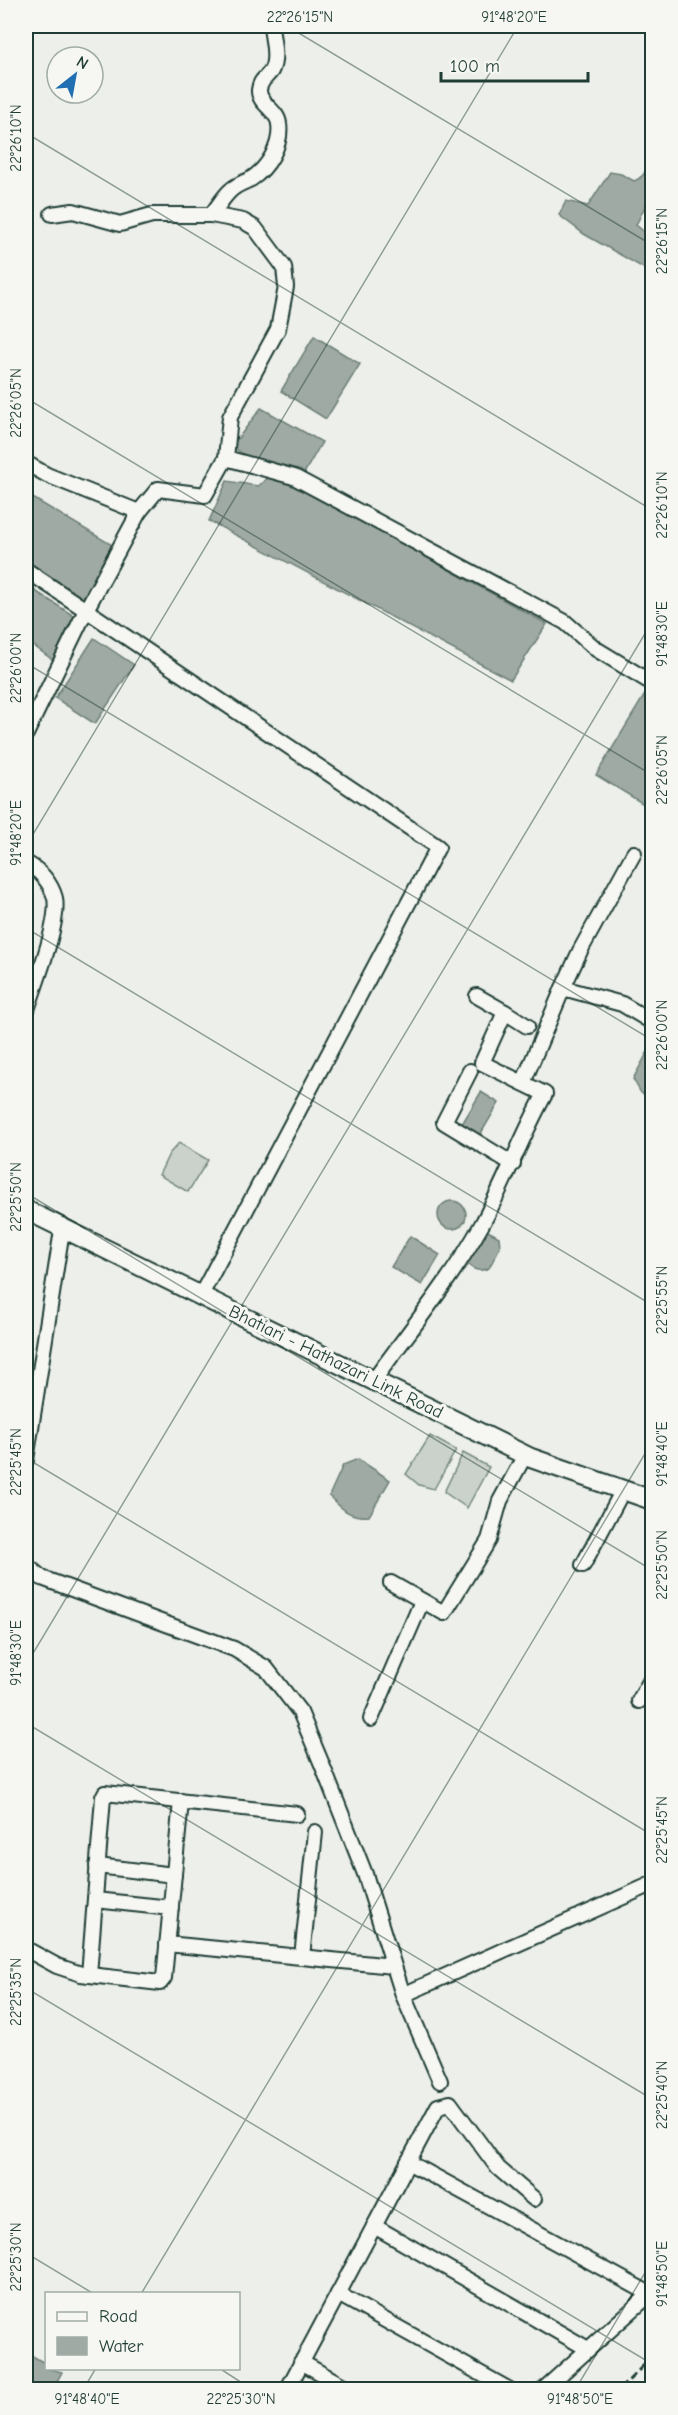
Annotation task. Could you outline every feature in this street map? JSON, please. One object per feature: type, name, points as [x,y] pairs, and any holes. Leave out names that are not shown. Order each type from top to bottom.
[{"type":"main road","name":"Bhatiari - Hathazari Link Road","points":[[26,1210],[62,1230],[201,1295],[525,1455],[652,1500]]},
{"type":"street","points":[[211,215],[231,189],[259,174],[271,159],[277,145],[279,124],[275,115],[261,99],[259,91],[261,81],[272,70],[275,52],[271,26]]},
{"type":"street","points":[[26,734],[86,610],[139,512],[158,489],[204,495],[226,458],[230,417],[278,329],[286,286],[285,267],[255,228],[243,221],[211,215],[152,215],[120,224],[72,211],[52,214]]},
{"type":"street","points":[[226,458],[294,477],[565,622],[596,649],[652,683]]},
{"type":"street","points":[[26,463],[47,475],[139,512]]},
{"type":"street","points":[[26,570],[438,847],[201,1295]]},
{"type":"street","points":[[523,1083],[580,951],[634,853]]},
{"type":"street","points":[[26,863],[46,878],[55,899],[52,927],[26,1013]]},
{"type":"street","points":[[563,988],[622,1004],[652,1022]]},
{"type":"street","points":[[477,996],[527,1026]]},
{"type":"street","points":[[374,1380],[480,1228],[513,1164],[527,1126],[545,1094],[482,1063],[505,1012]]},
{"type":"street","points":[[470,1071],[444,1122],[513,1164]]},
{"type":"street","points":[[26,1460],[62,1230]]},
{"type":"street","points":[[391,1583],[444,1613],[489,1540],[500,1501],[525,1455]]},
{"type":"street","points":[[584,1565],[623,1490]]},
{"type":"street","points":[[26,1565],[42,1578],[234,1649],[267,1668],[300,1712],[321,1762],[364,1874],[403,1995],[440,2081]]},
{"type":"street","points":[[371,1719],[422,1601]]},
{"type":"street","points":[[639,1701],[652,1678]]},
{"type":"street","points":[[88,1975],[105,1793],[297,1814]]},
{"type":"street","points":[[26,1949],[57,1965],[88,1975],[160,1983],[164,1978],[181,1800]]},
{"type":"street","points":[[302,1957],[315,1832]]},
{"type":"street","points":[[97,1866],[174,1875]]},
{"type":"street","points":[[403,1995],[652,1884]]},
{"type":"street","points":[[95,1900],[171,1908]]},
{"type":"street","points":[[167,1944],[393,1966]]},
{"type":"street","points":[[287,2390],[438,2106],[450,2103],[498,2168],[534,2199]]},
{"type":"street","points":[[408,2162],[650,2294],[543,2390]]},
{"type":"street","points":[[374,2226],[588,2349]]},
{"type":"street","points":[[338,2294],[510,2390]]},
{"type":"street","points":[[301,2362],[351,2390]]},
{"type":"shaded area","points":[[179,1143],[208,1160],[188,1192],[159,1175],[169,1154]]},
{"type":"shaded area","points":[[430,1436],[456,1450],[434,1489],[419,1485],[406,1474]]},
{"type":"shaded area","points":[[463,1453],[489,1467],[467,1508],[444,1492]]},
{"type":"water","points":[[649,156],[652,158],[652,192],[636,225],[652,238],[652,273],[584,234],[559,215],[566,201],[588,206],[610,172],[621,174],[634,181],[638,179],[645,172]]},
{"type":"water","points":[[314,336],[360,364],[326,419],[281,391]]},
{"type":"water","points":[[261,408],[322,442],[303,475],[247,457],[232,446]]},
{"type":"water","points":[[270,476],[288,481],[547,624],[511,680],[209,521],[227,481],[258,486]]},
{"type":"water","points":[[26,494],[112,545],[81,602],[26,564]]},
{"type":"water","points":[[26,585],[77,618],[54,661],[26,640]]},
{"type":"water","points":[[94,638],[134,665],[95,724],[55,698]]},
{"type":"water","points":[[647,691],[652,694],[652,804],[650,808],[596,775]]},
{"type":"water","points":[[652,1044],[652,1097],[641,1093],[633,1079]]},
{"type":"water","points":[[481,1092],[499,1103],[477,1140],[459,1129]]},
{"type":"water","points":[[452,1201],[462,1205],[466,1215],[462,1225],[452,1229],[442,1225],[438,1215],[442,1205]]},
{"type":"water","points":[[486,1230],[499,1237],[500,1247],[489,1268],[478,1270],[472,1268],[464,1260]]},
{"type":"water","points":[[410,1236],[440,1255],[422,1285],[391,1267]]},
{"type":"water","points":[[358,1459],[390,1480],[369,1516],[351,1514],[342,1509],[329,1496],[343,1465]]},
{"type":"water","points":[[26,2352],[45,2363],[45,2370],[62,2372],[53,2389],[26,2389]]},
{"type":"railway","points":[[619,2390],[652,2357]]}]
